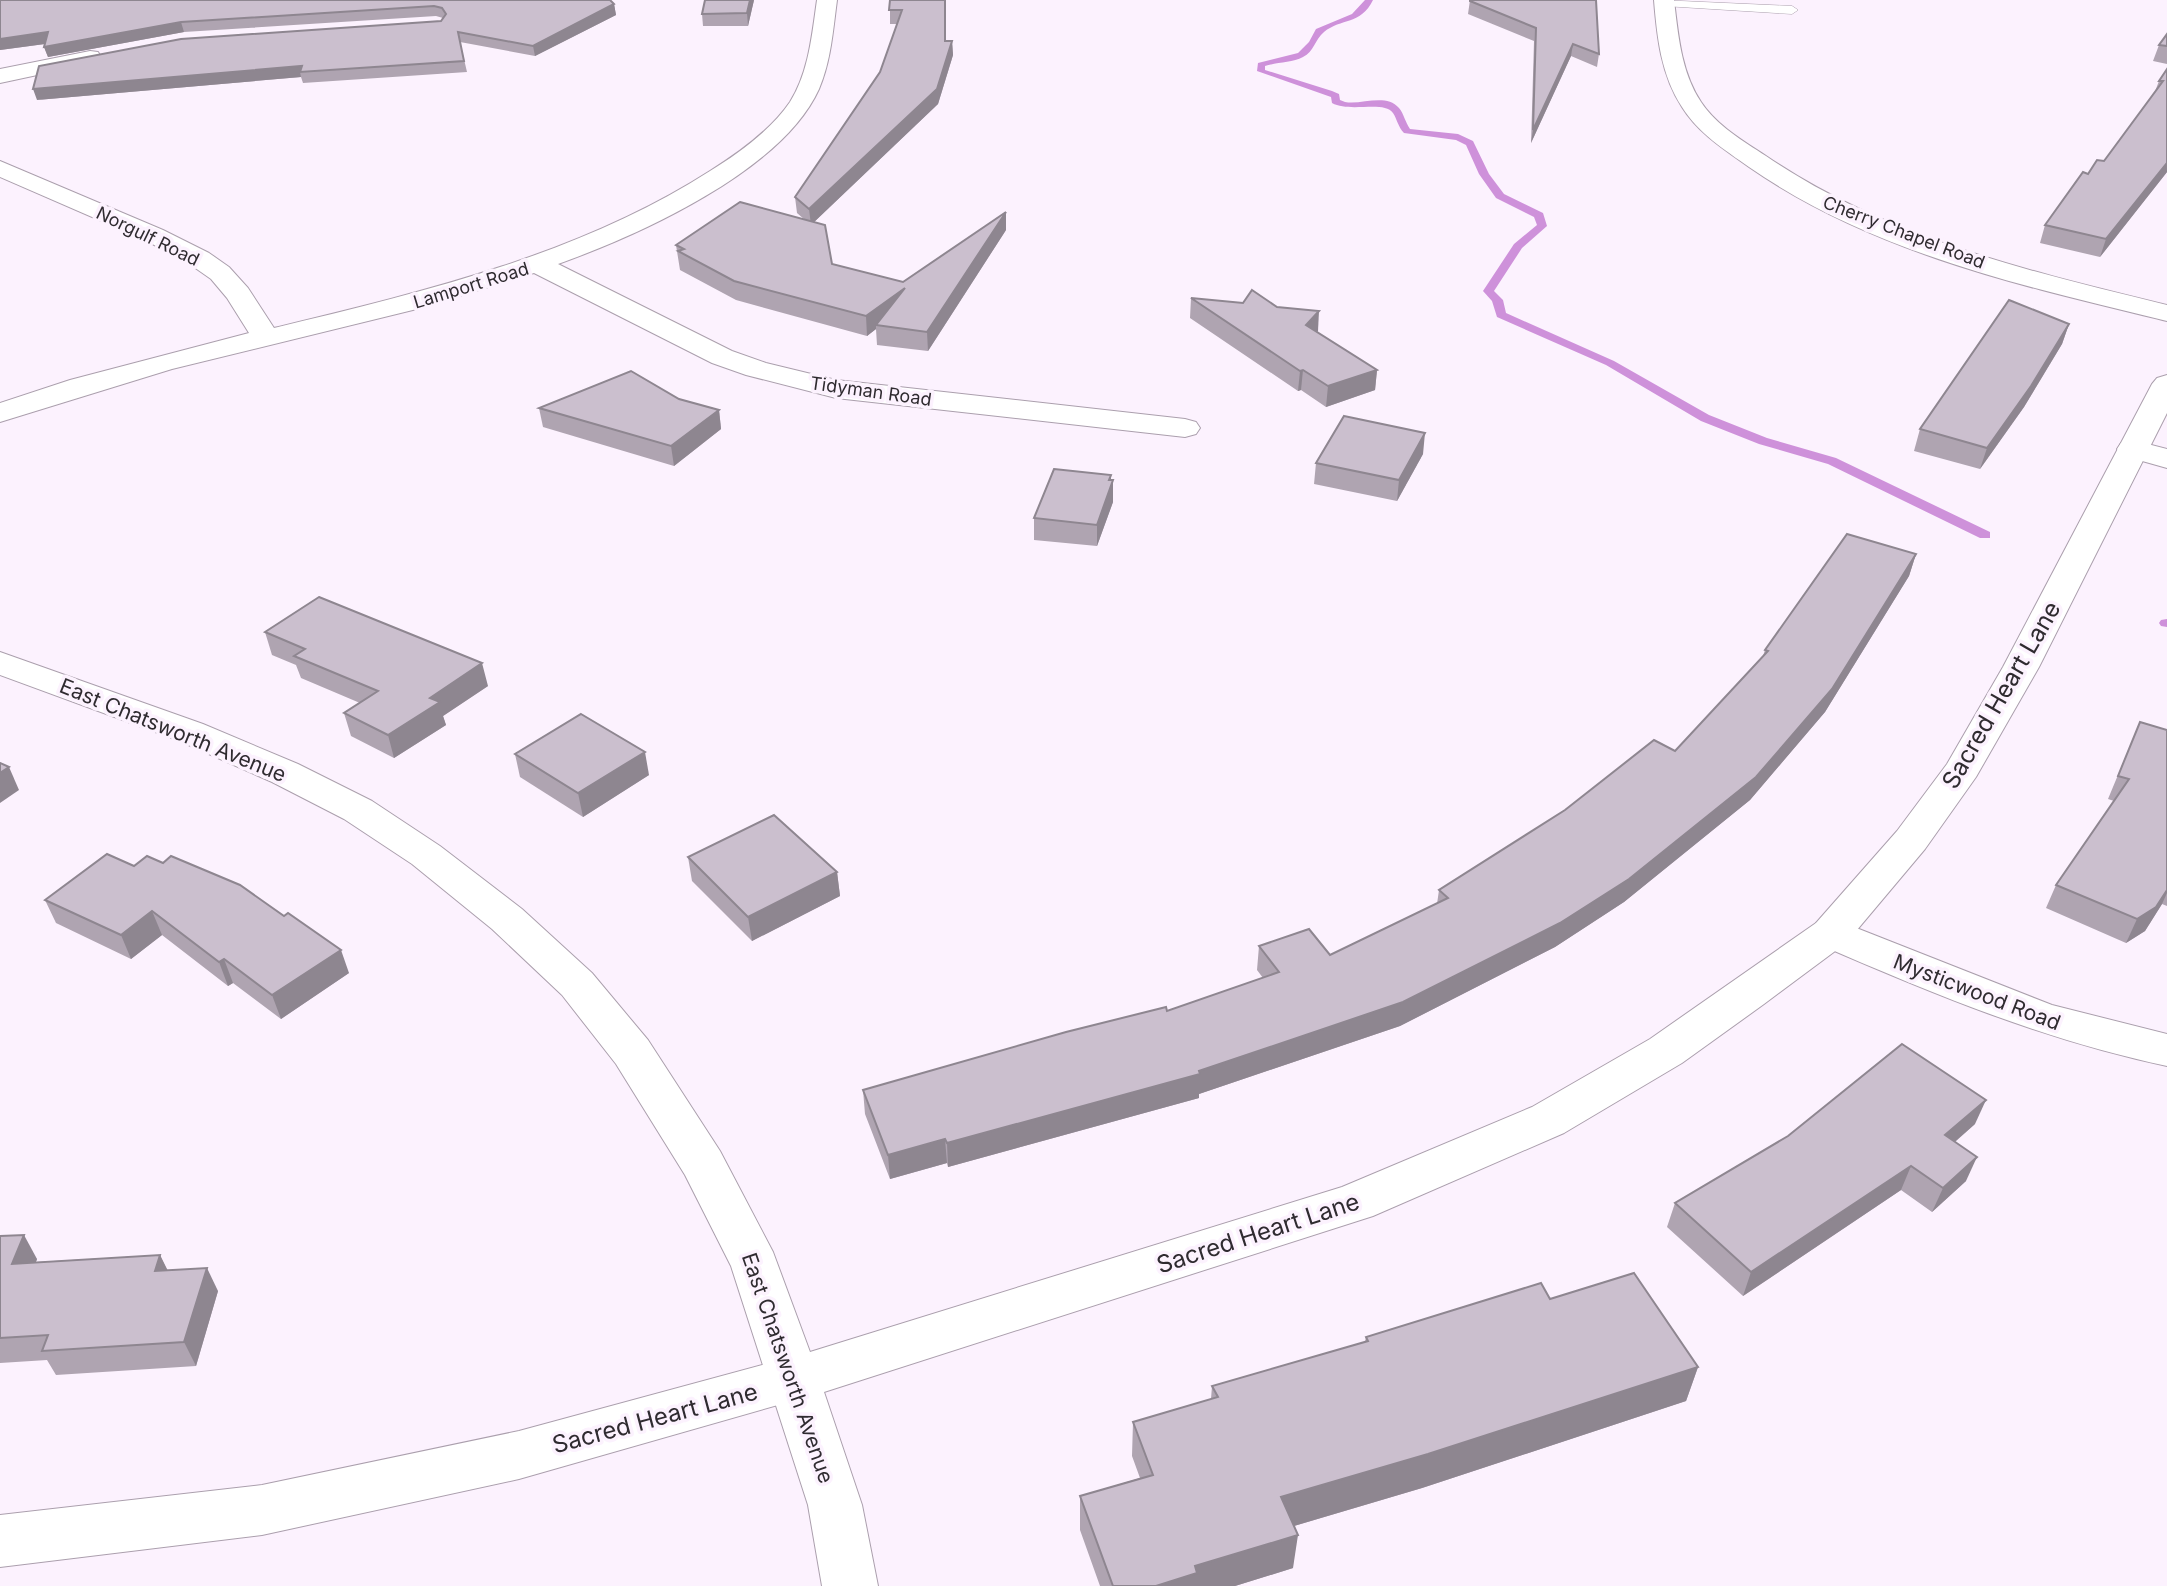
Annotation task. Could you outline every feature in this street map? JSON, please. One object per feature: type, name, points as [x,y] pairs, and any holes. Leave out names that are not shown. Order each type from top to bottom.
[{"type":"street","name":"Lamport Road","points":[[0,413],[44,396],[139,368],[392,309],[539,265],[630,226],[690,196],[764,142],[792,114],[810,86],[818,59],[827,0]]},
{"type":"street","name":"Cherry Chapel Road","points":[[1664,1],[1673,65],[1693,108],[1719,134],[1768,170],[1847,213],[1904,236],[2048,284],[2167,313]]},
{"type":"street","points":[[0,76],[114,52]]},
{"type":"street","name":"Norgulf Road","points":[[0,168],[154,235],[200,259],[220,273],[239,294],[267,339]]},
{"type":"street","name":"Tidyman Road","points":[[539,265],[722,357],[792,379],[836,389],[1185,428]]},
{"type":"street","name":"Sacred Heart Lane","points":[[0,1541],[262,1510],[519,1455],[795,1379],[1356,1202],[1535,1126],[1666,1051],[1831,933],[1911,840],[1963,769],[2021,667],[2150,454],[2167,384]]},
{"type":"street","name":"East Chatsworth Avenue","points":[[0,663],[190,732],[285,773],[358,810],[414,847],[506,919],[577,984],[632,1052],[703,1164],[756,1266],[835,1505],[850,1586]]},
{"type":"street","name":"Mysticwood Road","points":[[1831,933],[1979,997],[2067,1027],[2167,1049]]},
{"type":"lane","points":[[1664,1],[1792,10]]},
{"type":"building","points":[[0,0],[610,0],[614,4],[533,46],[458,32],[464,61],[300,72],[302,66],[33,89],[39,66],[181,39],[441,21],[446,14],[442,8],[434,6],[181,22],[44,47],[48,32],[0,39]]},
{"type":"building","points":[[705,0],[750,0],[747,13],[702,14]]},
{"type":"building","points":[[890,0],[945,0],[945,41],[952,41],[937,89],[809,209],[795,197],[880,72],[902,10],[889,10]]},
{"type":"building","points":[[1470,0],[1596,0],[1599,54],[1573,44],[1533,130],[1536,28]]},
{"type":"building","points":[[2167,34],[2167,46],[2159,45]]},
{"type":"building","points":[[2167,69],[2167,163],[2106,239],[2045,225],[2083,172],[2088,174],[2097,160],[2104,161],[2163,81],[2159,81]]},
{"type":"building","points":[[740,202],[825,225],[832,264],[903,282],[1006,212],[927,332],[876,325],[905,288],[866,316],[734,281],[678,251],[684,249],[676,245]]},
{"type":"building","points":[[1252,290],[1277,307],[1319,311],[1306,325],[1377,370],[1328,386],[1303,370],[1300,371],[1191,298],[1243,303]]},
{"type":"building","points":[[2009,300],[2069,324],[2031,386],[1987,448],[1920,429]]},
{"type":"building","points":[[631,371],[679,399],[719,410],[671,446],[539,408]]},
{"type":"building","points":[[1344,416],[1425,433],[1399,480],[1316,463]]},
{"type":"building","points":[[1054,469],[1111,475],[1109,480],[1113,480],[1097,525],[1034,518]]},
{"type":"building","points":[[1847,534],[1916,554],[1832,689],[1756,777],[1629,879],[1560,923],[1403,1002],[1199,1071],[1200,1074],[947,1143],[945,1139],[888,1155],[863,1090],[1066,1032],[1166,1007],[1167,1011],[1279,972],[1259,946],[1309,929],[1330,955],[1448,898],[1439,890],[1565,810],[1654,740],[1675,751],[1768,651],[1765,650]]},
{"type":"building","points":[[319,597],[482,663],[430,698],[440,702],[388,735],[344,713],[378,691],[294,656],[305,649],[265,632]]},
{"type":"building","points":[[581,714],[645,752],[578,793],[515,754]]},
{"type":"building","points":[[2140,722],[2167,730],[2167,890],[2156,907],[2137,919],[2056,885],[2129,779],[2118,776]]},
{"type":"building","points":[[0,763],[9,767],[0,773]]},
{"type":"building","points":[[774,815],[837,872],[748,917],[688,857]]},
{"type":"building","points":[[107,854],[134,866],[147,856],[163,863],[171,856],[240,885],[284,916],[288,913],[341,950],[272,995],[224,959],[219,962],[152,911],[121,935],[45,900]]},
{"type":"building","points":[[1902,1044],[1986,1100],[1945,1135],[1977,1157],[1943,1188],[1911,1166],[1751,1272],[1675,1203],[1788,1136]]},
{"type":"building","points":[[24,1235],[12,1264],[160,1255],[155,1271],[207,1268],[184,1342],[42,1351],[48,1335],[0,1338],[0,1236]]},
{"type":"building","points":[[1634,1273],[1698,1367],[1428,1454],[1281,1497],[1298,1535],[1195,1566],[1197,1573],[1156,1586],[1113,1586],[1080,1496],[1153,1475],[1133,1422],[1218,1397],[1212,1386],[1368,1341],[1366,1337],[1541,1283],[1550,1299]]},
{"type":"waterway","points":[[1369,0],[1355,16],[1319,31],[1313,43],[1301,55],[1261,65],[1261,71],[1329,93],[1336,96],[1335,101],[1342,105],[1387,104],[1396,110],[1407,131],[1458,137],[1470,143],[1484,174],[1500,196],[1539,215],[1542,226],[1518,246],[1488,291],[1497,300],[1501,315],[1610,363],[1705,418],[1763,441],[1832,461],[1985,535]]}]
